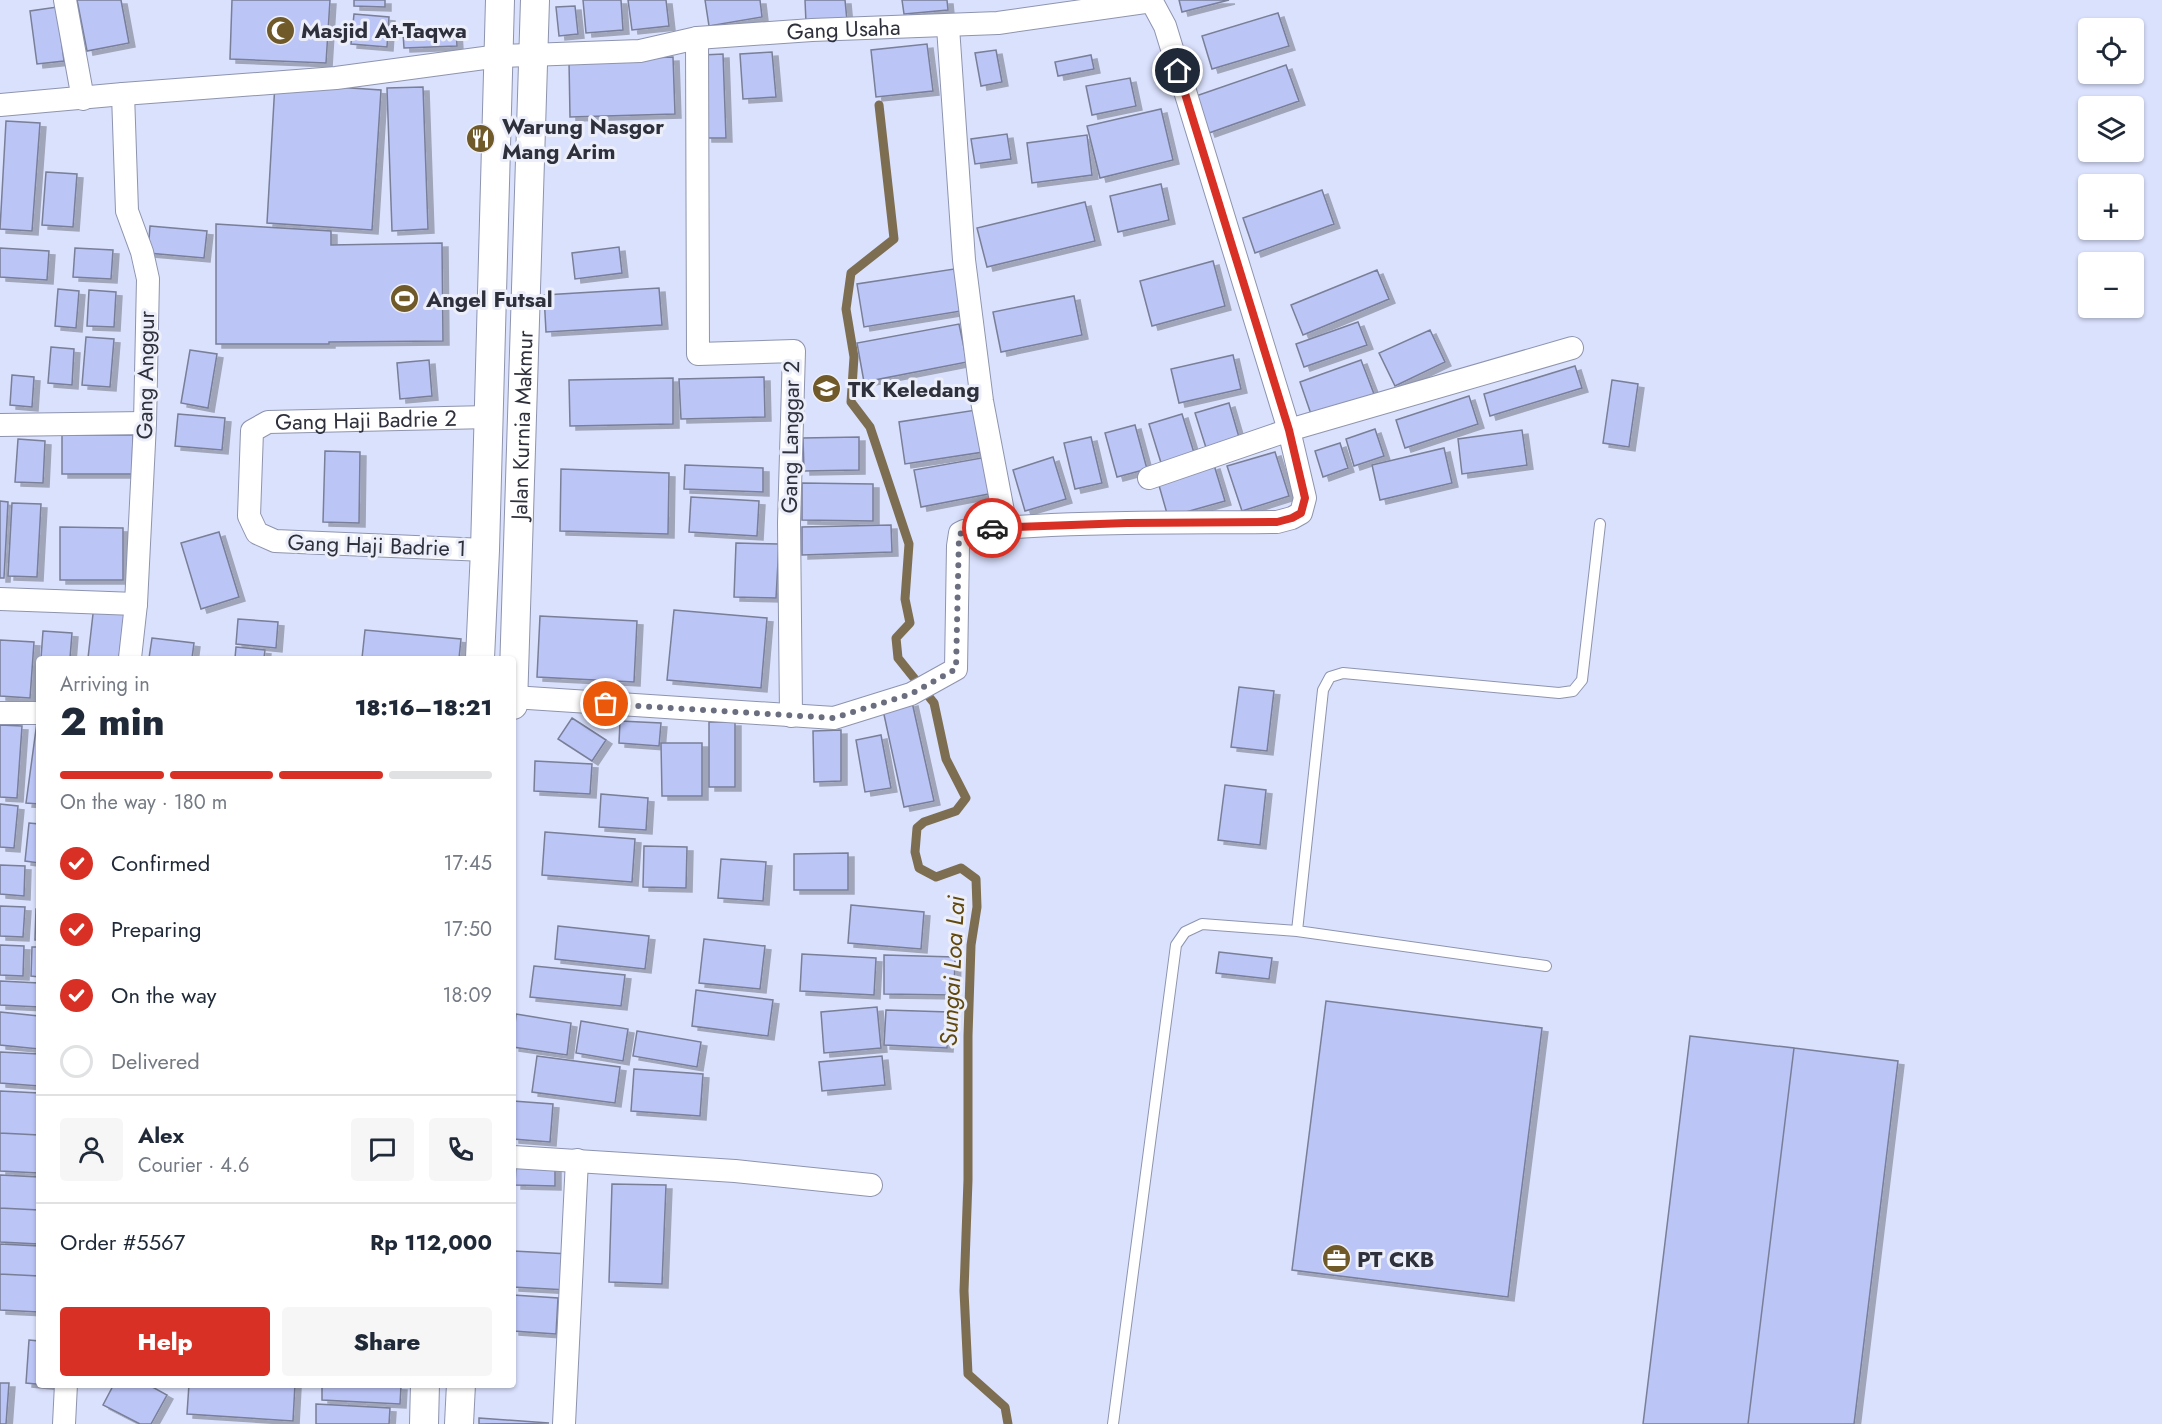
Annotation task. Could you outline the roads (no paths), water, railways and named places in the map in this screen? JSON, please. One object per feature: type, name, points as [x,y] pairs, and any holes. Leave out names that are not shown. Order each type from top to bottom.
[{"type":"street","points":[[65,0],[83,99]]},
{"type":"street","name":"Jalan Kurnia Makmur","points":[[480,656],[500,0]]},
{"type":"street","name":"Jalan Kurnia Makmur","points":[[514,656],[535,0]]},
{"type":"street","points":[[516,698],[834,718],[921,689],[956,669],[960,533],[973,529],[1006,527],[1277,522],[1301,513],[1305,498],[1289,430],[1165,26],[1152,1]]},
{"type":"street","name":"Gang Usaha","points":[[0,105],[336,78],[499,57],[640,51],[697,38],[812,30],[948,27],[998,23],[1152,1]]},
{"type":"street","points":[[948,27],[964,260],[982,402],[1006,527]]},
{"type":"street","name":"Gang Langgar 2","points":[[697,38],[698,354],[794,351],[789,523],[791,716]]},
{"type":"street","name":"Gang Anggur","points":[[123,94],[127,211],[142,252],[148,279],[145,423],[136,604],[130,656]]},
{"type":"street","points":[[1149,478],[1289,430],[1572,348]]},
{"type":"street","name":"Gang Haji Badrie 2","points":[[250,476],[252,431],[268,422],[489,417]]},
{"type":"street","points":[[0,425],[145,423]]},
{"type":"street","name":"Gang Haji Badrie 1","points":[[250,476],[249,516],[256,533],[275,542],[485,550]]},
{"type":"street","points":[[0,599],[136,604]]},
{"type":"street","points":[[0,713],[36,713]]},
{"type":"street","points":[[516,1157],[735,1171],[871,1185]]},
{"type":"street","points":[[564,1424],[577,1160]]},
{"type":"street","points":[[64,1424],[66,1388]]},
{"type":"street","points":[[424,1424],[425,1388]]},
{"type":"street","points":[[459,1424],[461,1388]]},
{"type":"lane","points":[[1297,931],[1323,690],[1330,677],[1343,673],[1559,693],[1573,691],[1582,680],[1600,524]]},
{"type":"lane","points":[[1113,1424],[1176,945],[1185,932],[1202,924],[1297,931],[1546,966]]},
{"type":"waterway","name":"Sungai Loa Lai","points":[[879,105],[894,239],[851,273],[846,309],[854,357],[851,402],[870,427],[909,544],[905,599],[910,623],[896,638],[898,658],[934,703],[946,759],[966,798],[956,811],[924,822],[917,828],[915,852],[919,868],[936,877],[961,868],[976,879],[977,907],[971,945],[968,1036],[968,1180],[964,1291],[968,1374],[1005,1407],[1008,1424]]},
{"type":"place","name":"Masjid At-Taqwa","points":[[280,30]]},
{"type":"place","name":"Warung Nasgor Mang Arim","points":[[481,139]]},
{"type":"place","name":"Angel Futsal","points":[[405,299]]},
{"type":"place","name":"TK Keledang","points":[[827,389]]},
{"type":"place","name":"PT CKB","points":[[1336,1259]]}]
